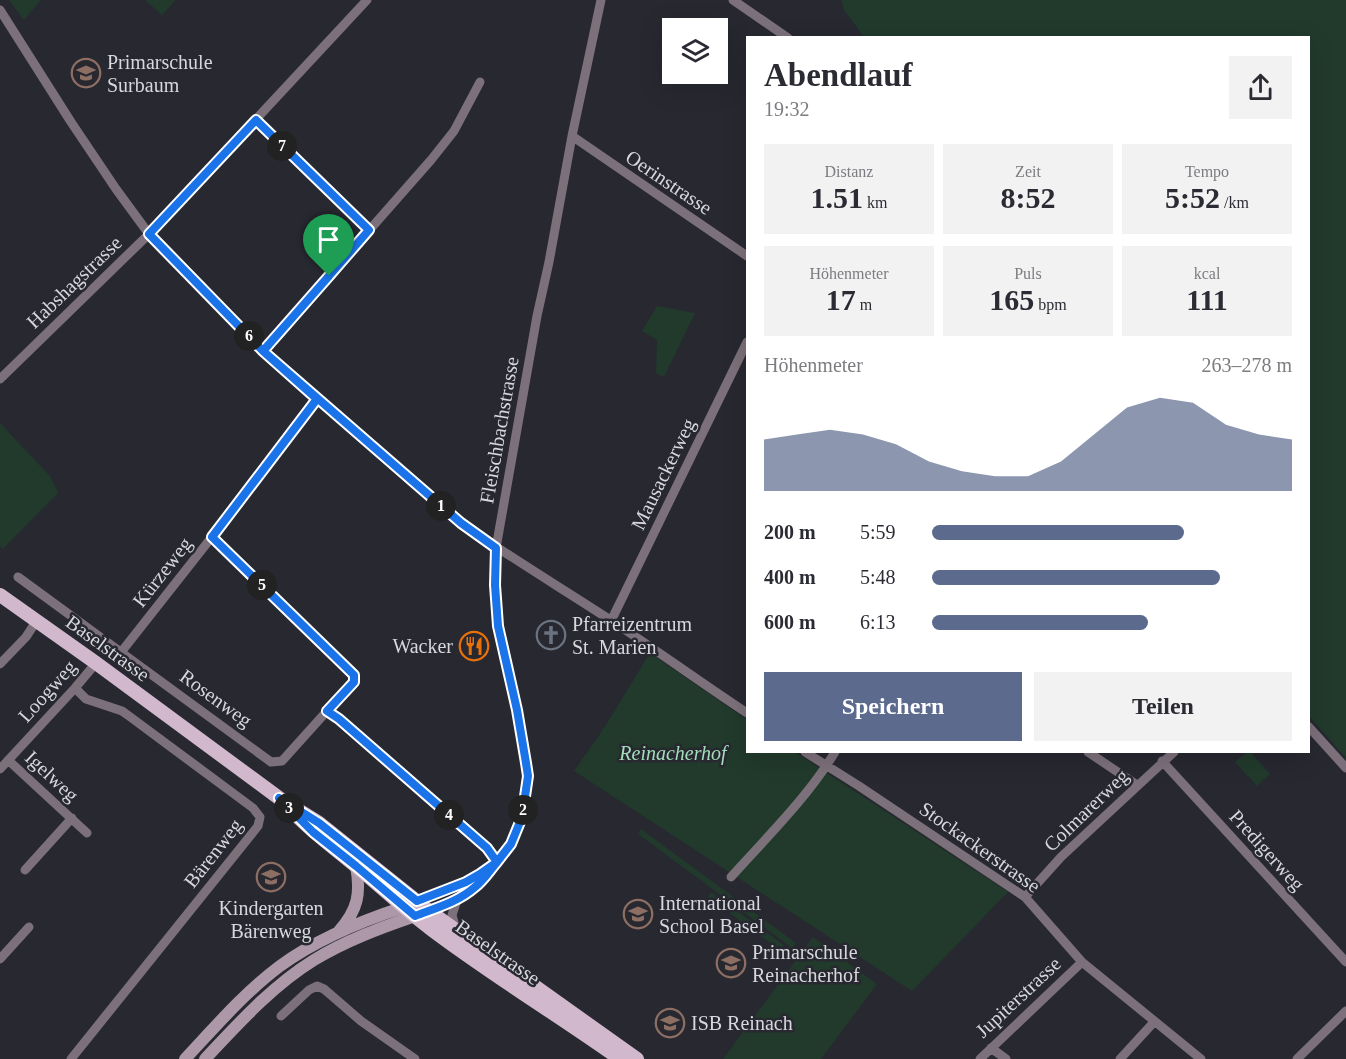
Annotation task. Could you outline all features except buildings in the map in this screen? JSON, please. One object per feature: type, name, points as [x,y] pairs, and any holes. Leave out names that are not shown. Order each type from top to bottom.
[{"type":"main road","name":"Baselstrasse","points":[[0,595],[279,798],[319,823],[429,911],[637,1059]]},
{"type":"main road","name":"Baselstrasse","points":[[279,798],[313,832],[415,916],[500,978],[620,1059]]},
{"type":"main road","points":[[337,933],[355,907],[358,896],[356,866]]},
{"type":"main road","points":[[196,1057],[222,1020],[281,965],[337,933],[417,901]]},
{"type":"main road","points":[[196,1057],[312,961],[338,946],[429,911]]},
{"type":"street","name":"Habshagstrasse","points":[[2,373],[149,234],[367,0]]},
{"type":"street","name":"Fleischbachstrasse","points":[[429,911],[457,900],[481,881],[511,844],[522,817],[528,776],[524,745],[498,626],[495,585],[496,548],[537,316],[601,0]]},
{"type":"street","points":[[733,0],[785,36]]},
{"type":"street","points":[[0,10],[70,122],[149,234],[263,351],[461,523],[746,712]]},
{"type":"street","points":[[263,351],[431,160],[454,131],[480,82]]},
{"type":"street","points":[[256,120],[369,230]]},
{"type":"street","name":"Oerinstrasse","points":[[572,136],[746,255]]},
{"type":"street","name":"Mausackerweg","points":[[611,621],[746,344]]},
{"type":"street","name":"Kürzeweg","points":[[122,651],[317,399]]},
{"type":"street","name":"Rosenweg","points":[[18,577],[271,762],[282,761],[354,682],[354,675],[212,537]]},
{"type":"street","points":[[0,664],[26,637],[37,620]]},
{"type":"street","name":"Loogweg","points":[[0,769],[96,663]]},
{"type":"street","name":"Bärenweg","points":[[70,1059],[258,826],[260,817],[253,808],[122,711],[86,699],[75,688]]},
{"type":"street","points":[[327,711],[487,848],[497,862]]},
{"type":"street","points":[[1310,728],[1346,768]]},
{"type":"street","name":"Stockackerstrasse","points":[[807,753],[1025,897],[1082,962],[1201,1059]]},
{"type":"street","points":[[731,877],[824,770],[834,753]]},
{"type":"street","points":[[1089,753],[1137,785]]},
{"type":"street","name":"Colmarerweg","points":[[1025,897],[1061,857],[1173,753]]},
{"type":"street","name":"Igelweg","points":[[8,760],[87,833]]},
{"type":"street","name":"Predigerweg","points":[[1162,761],[1346,963]]},
{"type":"street","name":"Igelweg","points":[[25,870],[72,818]]},
{"type":"street","name":"Fleischbachstrasse","points":[[417,901],[466,882],[497,862]]},
{"type":"street","name":"Baselstrasse","points":[[456,930],[452,915],[457,900]]},
{"type":"street","points":[[0,959],[29,927]]},
{"type":"street","name":"Jupiterstrasse","points":[[980,1059],[1082,962]]},
{"type":"street","points":[[281,1016],[309,990],[317,986],[415,1059]]},
{"type":"street","points":[[1297,1059],[1346,1011]]},
{"type":"street","points":[[1120,1059],[1154,1022]]},
{"type":"street","points":[[991,1048],[1006,1059]]},
{"type":"green space","points":[[9,0],[41,0],[24,20]]},
{"type":"green space","points":[[145,0],[176,0],[162,15]]},
{"type":"green space","points":[[841,0],[1346,0],[1346,758],[1310,717],[1310,36],[863,36],[844,10]]},
{"type":"green space","points":[[657,306],[695,313],[664,377],[656,373],[657,340],[642,331]]},
{"type":"green space","points":[[0,423],[50,476],[58,493],[3,549],[0,546]]},
{"type":"green space","name":"Reinacherhof","points":[[650,653],[746,719],[746,753],[797,753],[1008,892],[912,991],[574,771],[604,728]]},
{"type":"green space","points":[[1246,753],[1251,753],[1270,774],[1257,786],[1235,762]]},
{"type":"green space","points":[[641,829],[796,943],[792,948],[638,834]]},
{"type":"green space","points":[[711,892],[784,945],[780,950],[708,897]]},
{"type":"green space","points":[[813,937],[877,984],[821,1059],[723,1059]]},
{"type":"place","name":"Primarschule Surbaum","points":[[86,73]]},
{"type":"place","name":"Pfarreizentrum St. Marien","points":[[551,635]]},
{"type":"place","name":"Wacker","points":[[474,646]]},
{"type":"place","name":"Kindergarten Bärenweg","points":[[271,877]]},
{"type":"place","name":"International School Basel","points":[[638,914]]},
{"type":"place","name":"Primarschule Reinacherhof","points":[[731,963]]},
{"type":"place","name":"ISB Reinach","points":[[670,1023]]},
{"type":"route","points":[[329,276],[263,351],[461,523],[496,548],[495,585],[498,626],[524,745],[528,776],[522,817],[511,844],[497,862],[480,874],[451,889],[417,901],[319,823],[279,798],[313,832],[415,916],[457,900],[473,889],[497,862],[487,848],[327,711],[354,682],[354,675],[212,537],[317,399],[263,351],[149,234],[256,120],[369,230],[329,276]]}]
